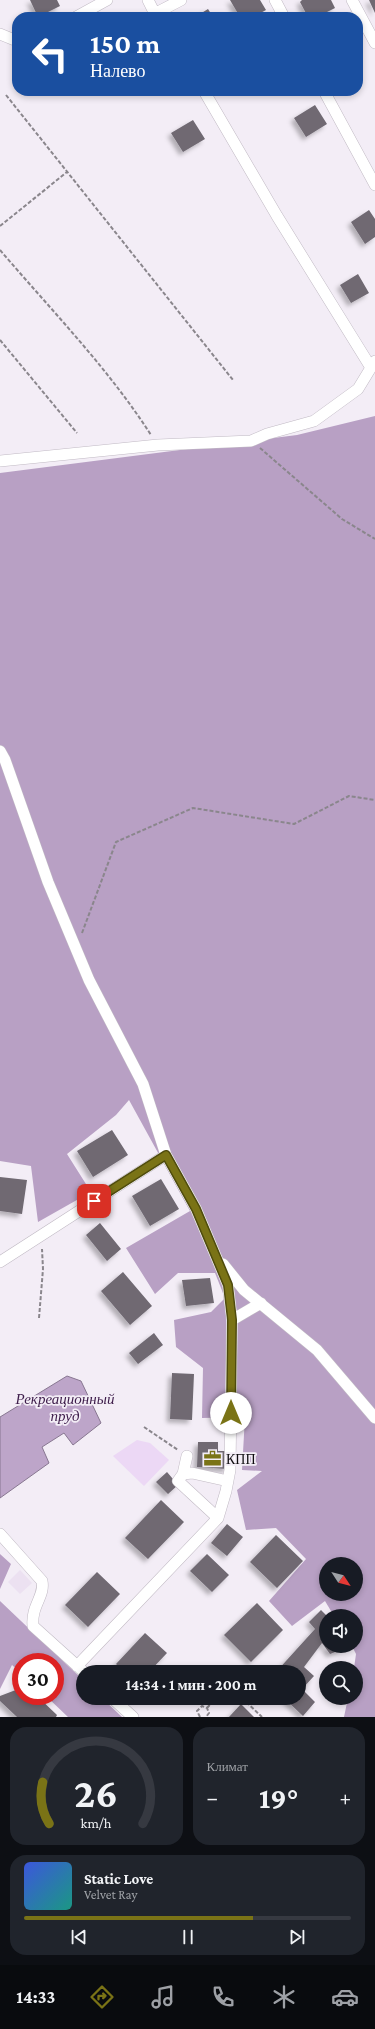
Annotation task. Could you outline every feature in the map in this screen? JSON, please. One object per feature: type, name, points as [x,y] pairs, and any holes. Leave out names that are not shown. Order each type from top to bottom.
[{"type":"street","points":[[85,12],[107,0]]},
{"type":"street","points":[[148,0],[154,12]]},
{"type":"street","points":[[162,12],[181,0]]},
{"type":"street","points":[[276,0],[282,12]]},
{"type":"street","points":[[352,0],[358,12]]},
{"type":"street","points":[[363,21],[375,43]]},
{"type":"street","points":[[0,34],[12,39]]},
{"type":"street","points":[[0,461],[158,445],[250,441],[267,434],[314,421],[358,389],[373,363],[277,216],[207,96]]},
{"type":"street","points":[[327,96],[375,185]]},
{"type":"street","points":[[0,751],[5,760],[48,882],[89,980],[143,1084],[166,1155],[196,1209],[228,1285],[232,1320],[229,1475],[218,1518],[84,1665]]},
{"type":"street","points":[[0,1262],[166,1155]]},
{"type":"street","points":[[215,1254],[244,1290],[317,1350],[375,1418]]},
{"type":"street","points":[[232,1320],[261,1303]]},
{"type":"street","points":[[187,1456],[183,1474],[178,1481],[218,1518]]},
{"type":"street","points":[[183,1474],[229,1475]]},
{"type":"street","points":[[0,1534],[42,1581],[43,1588],[32,1616],[33,1626],[76,1665]]},
{"type":"street","points":[[120,1705],[133,1717]]},
{"type":"path","points":[[6,95],[233,380]]},
{"type":"path","points":[[0,226],[68,172]]},
{"type":"path","points":[[0,250],[130,401],[158,445]]},
{"type":"path","points":[[0,340],[77,433]]},
{"type":"path","points":[[250,441],[342,519],[375,539]]},
{"type":"path","points":[[79,939],[116,842],[193,808],[294,824],[349,796],[375,800]]},
{"type":"path","points":[[38,1318],[43,1269],[41,1236]]},
{"type":"path","points":[[144,1427],[187,1456]]},
{"type":"path","points":[[199,1717],[197,1711],[199,1708],[207,1708],[210,1705]]},
{"type":"path","points":[[249,1705],[262,1717]]},
{"type":"path","points":[[207,1708],[209,1714],[207,1717]]},
{"type":"shaded area","points":[[375,416],[375,1717],[344,1717],[347,1705],[363,1705],[363,1661],[355,1661],[356,1653],[363,1653],[363,1609],[330,1609],[325,1601],[292,1626],[269,1601],[306,1559],[276,1528],[246,1530],[237,1490],[262,1471],[242,1470],[245,1417],[202,1418],[203,1368],[176,1347],[174,1320],[211,1312],[225,1298],[215,1273],[178,1273],[155,1294],[126,1248],[190,1211],[129,1100],[116,1115],[67,1154],[91,1192],[38,1222],[31,1166],[0,1161],[0,473],[297,435]]},
{"type":"shaded area","points":[[137,1440],[150,1443],[169,1460],[144,1486],[113,1456]]},
{"type":"shaded area","points":[[0,1554],[11,1564],[0,1589]]},
{"type":"shaded area","points":[[20,1570],[32,1583],[20,1594],[8,1582]]},
{"type":"shaded area","points":[[0,1601],[55,1653],[12,1653],[12,1665],[0,1689]]},
{"type":"shaded area","points":[[64,1662],[76,1673],[76,1705],[109,1705],[122,1717],[68,1717],[55,1705],[64,1705]]},
{"type":"water","name":"Рекреационный пруд","points":[[67,1376],[81,1381],[101,1423],[73,1445],[64,1433],[42,1447],[49,1463],[0,1498],[0,1417]]},
{"type":"building","points":[[30,0],[57,0],[60,6],[48,12],[36,12]]},
{"type":"building","points":[[230,0],[260,0],[266,10],[262,12],[237,12]]},
{"type":"building","points":[[302,0],[331,0],[335,8],[327,12],[305,12],[300,2]]},
{"type":"building","points":[[369,0],[375,0],[375,13]]},
{"type":"building","points":[[208,9],[210,12],[203,12]]},
{"type":"building","points":[[315,105],[327,124],[306,137],[294,118]]},
{"type":"building","points":[[193,120],[205,139],[183,152],[171,133]]},
{"type":"building","points":[[369,210],[375,219],[375,237],[365,244],[351,222]]},
{"type":"building","points":[[358,274],[369,293],[351,303],[340,285]]},
{"type":"building","points":[[112,1130],[128,1155],[93,1177],[77,1151]]},
{"type":"building","points":[[0,1177],[27,1180],[22,1214],[0,1211]]},
{"type":"building","points":[[161,1179],[179,1209],[150,1226],[132,1196]]},
{"type":"building","points":[[100,1223],[121,1249],[107,1261],[86,1235]]},
{"type":"building","points":[[123,1272],[152,1306],[130,1325],[101,1291]]},
{"type":"building","points":[[210,1278],[214,1303],[186,1306],[182,1280]]},
{"type":"building","points":[[154,1333],[163,1345],[138,1364],[129,1353]]},
{"type":"building","points":[[172,1373],[194,1374],[192,1420],[170,1419]]},
{"type":"building","name":"КПП","points":[[198,1442],[218,1442],[218,1451],[228,1451],[228,1469],[197,1467]]},
{"type":"building","points":[[167,1472],[178,1485],[168,1494],[156,1482]]},
{"type":"building","points":[[161,1500],[184,1522],[148,1559],[125,1538]]},
{"type":"building","points":[[227,1524],[243,1537],[227,1556],[211,1543]]},
{"type":"building","points":[[276,1535],[303,1561],[277,1588],[250,1562]]},
{"type":"building","points":[[207,1554],[229,1575],[212,1592],[190,1571]]},
{"type":"building","points":[[97,1572],[120,1594],[88,1627],[65,1605]]},
{"type":"building","points":[[257,1603],[283,1630],[251,1662],[224,1635]]},
{"type":"building","points":[[319,1612],[319,1647],[306,1665],[282,1665],[315,1629],[309,1622]]},
{"type":"building","points":[[145,1633],[167,1653],[156,1665],[116,1664]]},
{"type":"building","points":[[306,1669],[314,1676],[306,1685]]},
{"type":"building","points":[[12,1691],[12,1705],[46,1705],[57,1715],[56,1717],[17,1717],[0,1701],[0,1696]]},
{"type":"building","points":[[306,1693],[315,1702],[303,1716],[291,1705],[306,1705]]},
{"type":"building","points":[[240,1705],[242,1705],[254,1717],[229,1717]]},
{"type":"place","name":"КПП","points":[[213,1459]]},
{"type":"route","points":[[94,1201],[166,1155],[196,1209],[228,1285],[232,1320],[231,1413]]}]
